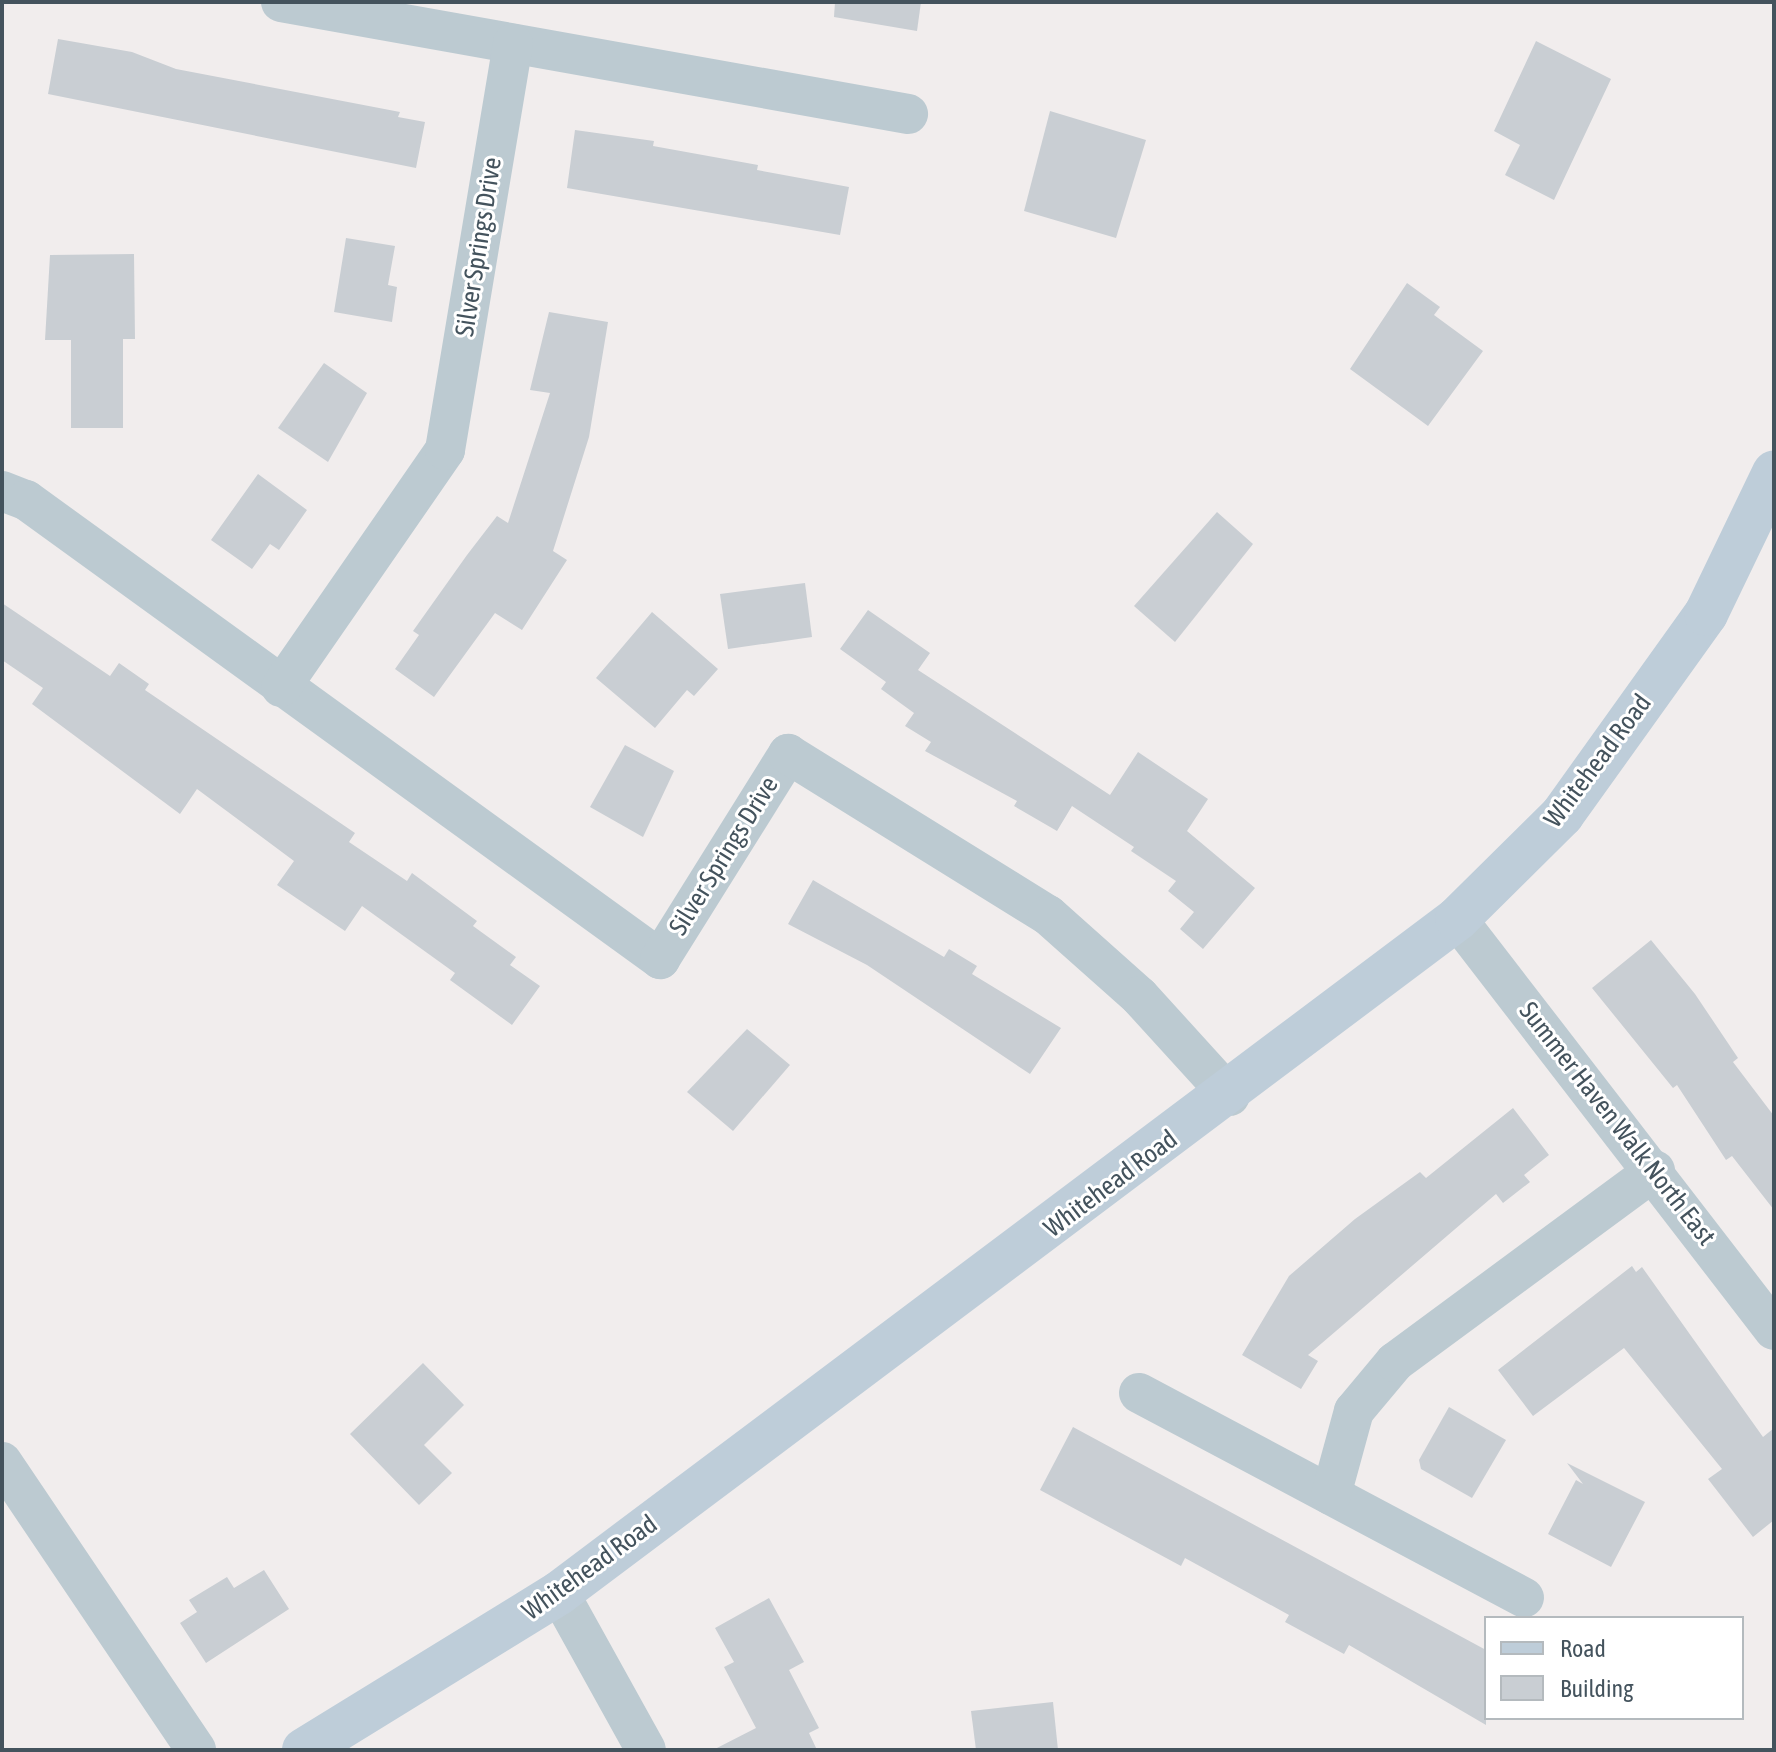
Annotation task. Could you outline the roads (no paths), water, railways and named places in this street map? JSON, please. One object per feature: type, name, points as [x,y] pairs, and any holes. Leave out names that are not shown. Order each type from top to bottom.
[{"type":"street","points":[[281,2],[908,114]]},
{"type":"street","name":"Silver Springs Drive","points":[[281,687],[445,450],[513,44]]},
{"type":"street","name":"Whitehead Road","points":[[304,1750],[559,1593],[1230,1096],[1457,919],[1562,815],[1706,614],[1764,525],[1774,473]]},
{"type":"street","name":"Silver Springs Drive","points":[[2,491],[26,500],[660,959],[788,754],[1048,915],[1139,996],[1230,1096]]},
{"type":"street","name":"Summer Haven Walk North East","points":[[1457,919],[1655,1170],[1774,1330]]},
{"type":"street","points":[[1331,1495],[1354,1411],[1395,1362],[1655,1170]]},
{"type":"street","points":[[1139,1393],[1524,1598]]},
{"type":"street","points":[[2,1462],[196,1750]]},
{"type":"street","points":[[559,1593],[646,1750]]}]
